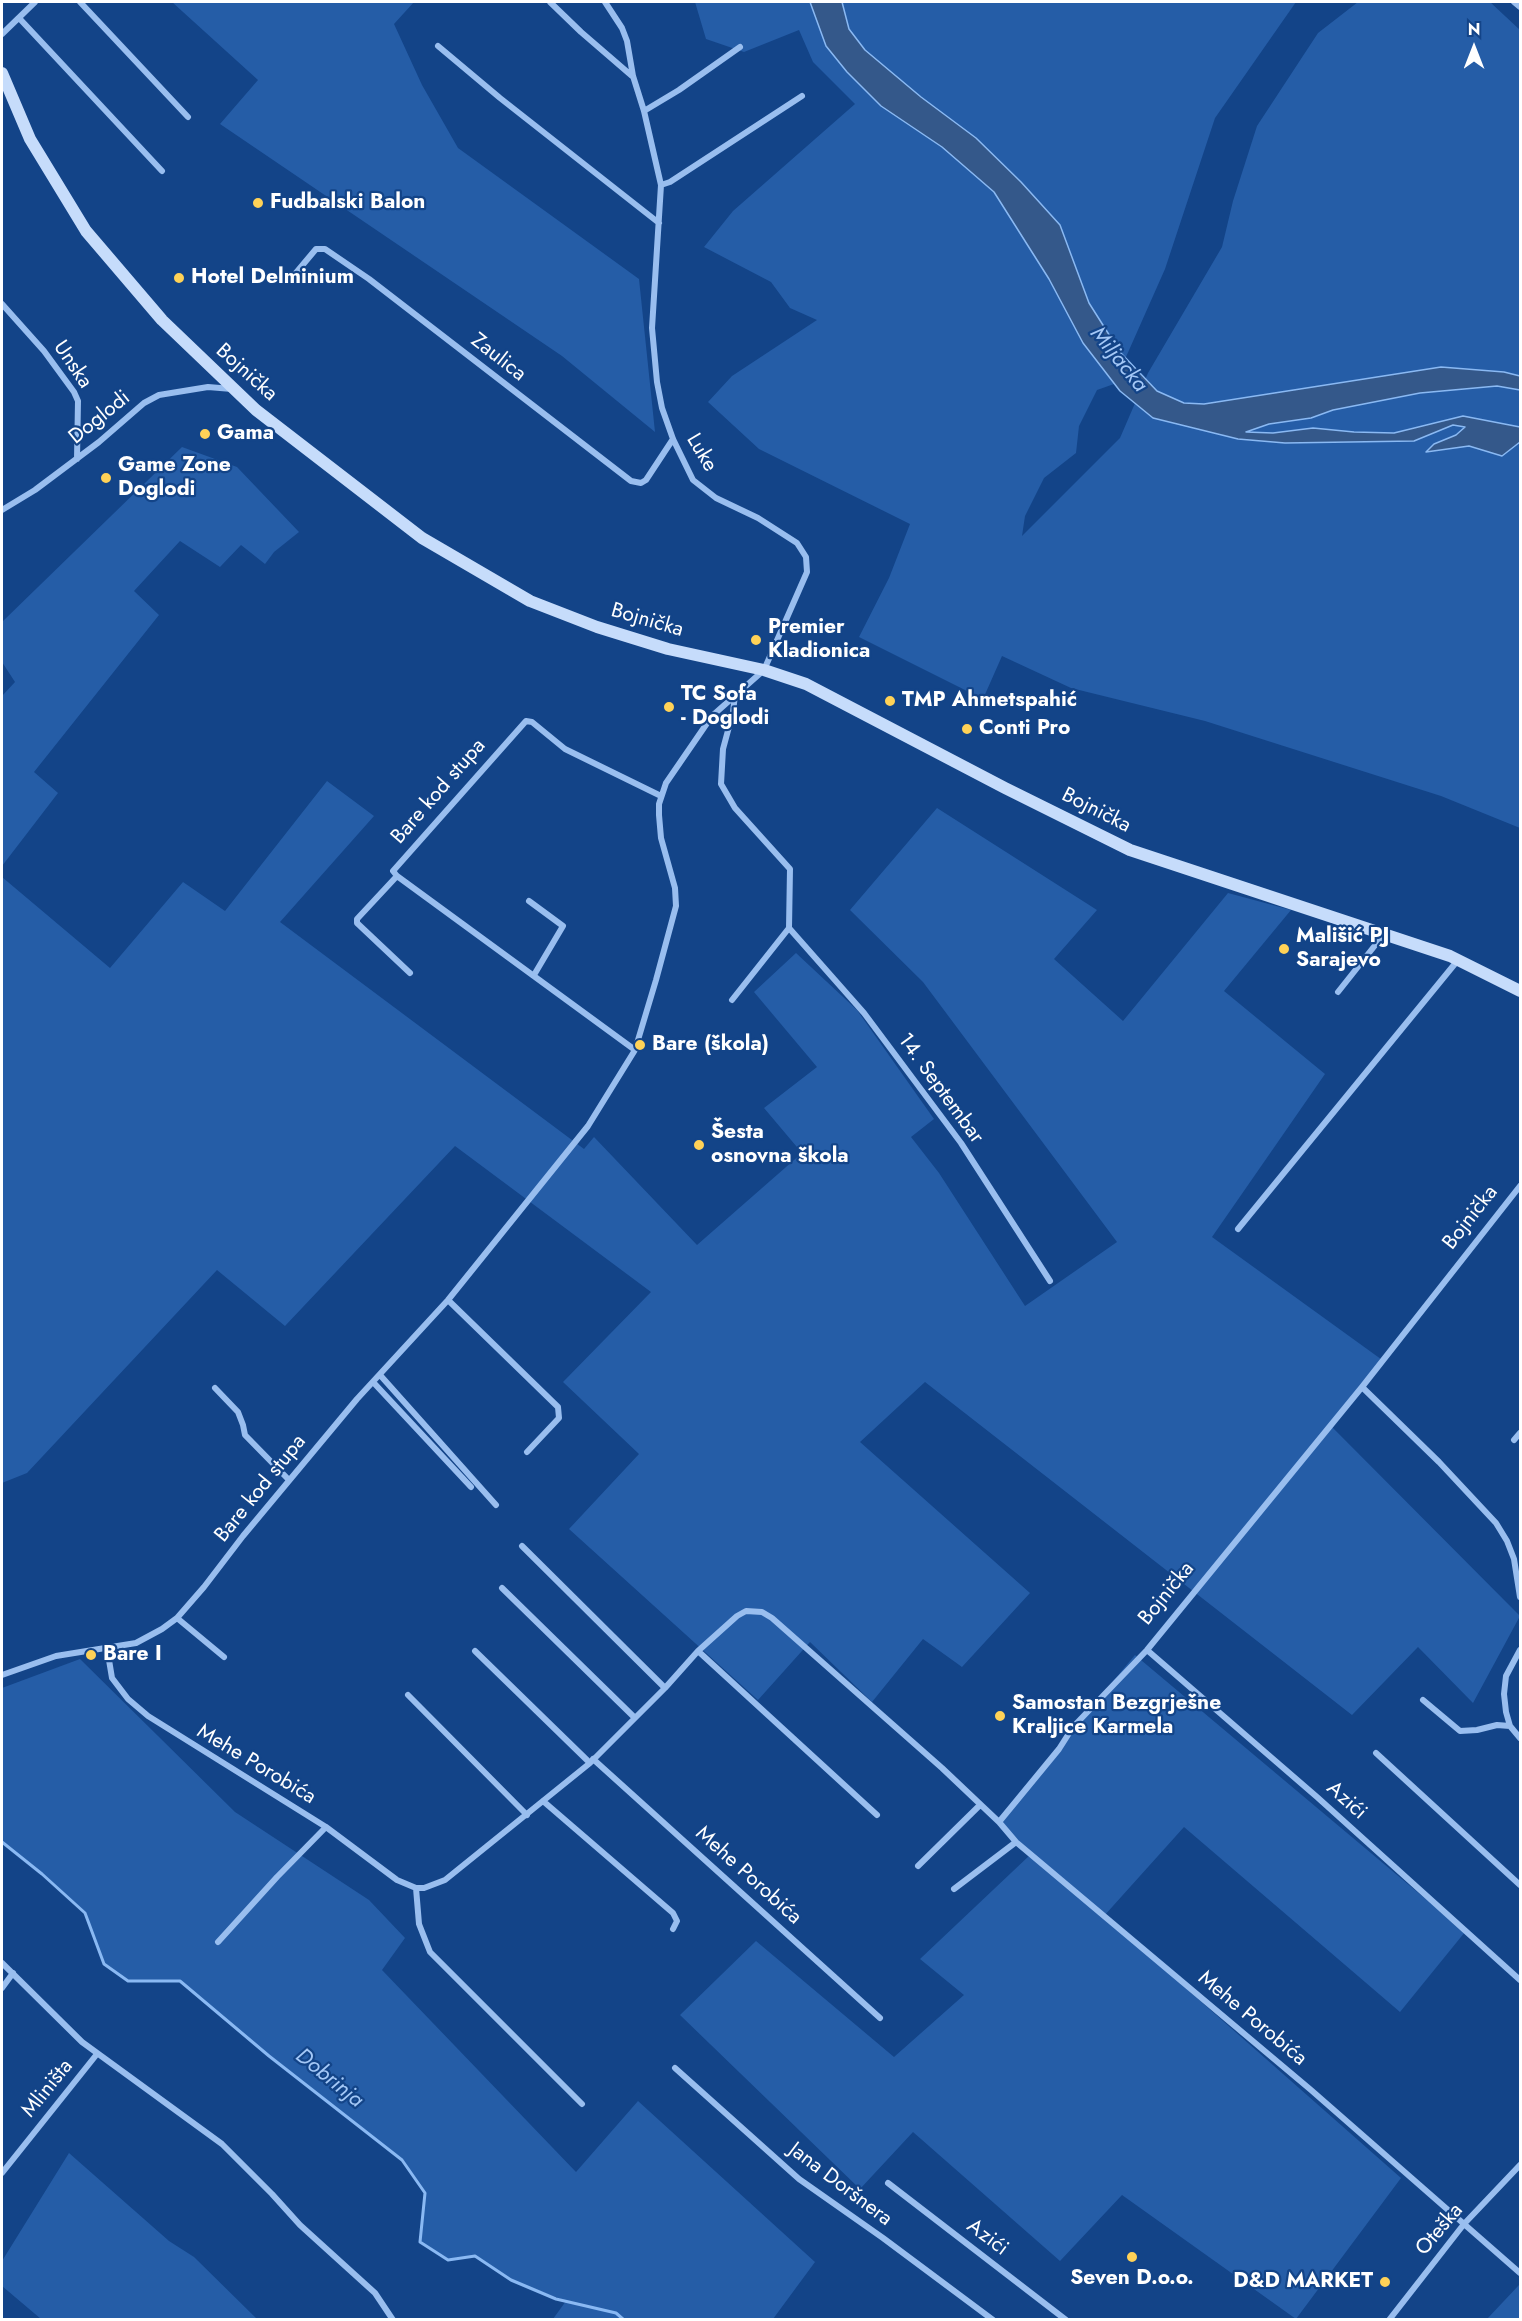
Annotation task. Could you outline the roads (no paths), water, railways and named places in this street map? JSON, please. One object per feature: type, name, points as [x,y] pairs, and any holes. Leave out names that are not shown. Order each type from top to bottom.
[{"type":"main road","name":"Bojnička","points":[[2,73],[30,139],[86,231],[162,320],[232,389],[422,538],[530,601],[597,627],[668,649],[764,670],[806,684],[1005,788],[1130,850],[1459,960],[1521,991]]},
{"type":"street","points":[[2,34],[35,2]]},
{"type":"street","points":[[80,2],[188,117]]},
{"type":"street","points":[[550,2],[633,76]]},
{"type":"street","name":"Luke","points":[[605,2],[622,28],[627,41],[633,76],[644,111],[661,185],[652,328],[662,408],[673,439],[693,480],[727,504],[779,530],[797,543],[806,557],[807,572],[764,670]]},
{"type":"street","points":[[1514,2],[1521,7]]},
{"type":"street","points":[[19,18],[162,171]]},
{"type":"street","points":[[438,46],[500,98],[659,223]]},
{"type":"street","points":[[644,111],[679,90],[740,47]]},
{"type":"street","points":[[661,185],[670,182],[802,96]]},
{"type":"street","name":"Zaulica","points":[[295,274],[316,249],[325,249],[369,279],[631,481],[641,483],[646,480],[673,439]]},
{"type":"street","name":"Unska","points":[[2,304],[44,351],[74,392],[78,401],[77,459]]},
{"type":"street","name":"Doglodi","points":[[2,510],[35,490],[144,404],[159,395],[208,387],[232,389]]},
{"type":"street","name":"Bare kod stupa","points":[[2,1675],[56,1656],[136,1643],[177,1618],[373,1382],[448,1300],[588,1126],[635,1050],[657,980],[676,906],[675,888],[661,838],[659,815],[661,796],[666,783],[712,716],[764,670]]},
{"type":"street","points":[[732,1000],[789,928],[790,869],[735,808],[721,784],[723,749],[733,712],[735,694]]},
{"type":"street","name":"Bare kod stupa","points":[[635,1050],[393,871],[525,721],[532,722],[566,749],[661,796]]},
{"type":"street","points":[[397,876],[357,920],[357,923],[410,973]]},
{"type":"street","points":[[529,901],[563,926],[534,975]]},
{"type":"street","name":"14. Septembar","points":[[789,928],[864,1013],[961,1143],[1050,1281]]},
{"type":"street","points":[[1338,992],[1385,934]]},
{"type":"street","points":[[1238,1229],[1459,960]]},
{"type":"street","name":"Bojnička","points":[[999,1822],[1059,1749],[1073,1727],[1147,1650],[1362,1388],[1521,1186]]},
{"type":"street","points":[[448,1300],[558,1407],[560,1418],[527,1452]]},
{"type":"street","points":[[380,1375],[496,1504]]},
{"type":"street","points":[[373,1382],[471,1487]]},
{"type":"street","points":[[215,1388],[238,1412],[245,1435],[290,1480]]},
{"type":"street","points":[[1362,1388],[1439,1462],[1496,1523],[1514,1559],[1521,1597]]},
{"type":"street","points":[[1514,1440],[1521,1433]]},
{"type":"street","points":[[522,1546],[665,1688]]},
{"type":"street","points":[[502,1588],[635,1718]]},
{"type":"street","name":"Mehe Porobića","points":[[107,1648],[112,1678],[128,1699],[148,1716],[326,1827],[397,1880],[416,1888],[430,1887],[445,1880],[527,1815],[591,1761],[665,1688],[698,1651],[737,1617],[746,1611],[762,1612],[772,1618],[880,1712],[999,1822],[1016,1842],[1311,2090],[1521,2273]]},
{"type":"street","points":[[177,1618],[224,1657]]},
{"type":"street","name":"Azići","points":[[1147,1650],[1317,1797],[1521,1980]]},
{"type":"street","points":[[1521,1650],[1511,1665],[1504,1686],[1506,1712],[1510,1726],[1521,1738]]},
{"type":"street","name":"Mehe Porobića","points":[[475,1651],[591,1761],[880,2018]]},
{"type":"street","points":[[698,1651],[877,1815]]},
{"type":"street","points":[[408,1695],[527,1815]]},
{"type":"street","points":[[1423,1700],[1460,1731],[1497,1725],[1510,1726]]},
{"type":"street","points":[[1376,1753],[1521,1885]]},
{"type":"street","points":[[543,1801],[673,1912],[677,1921],[673,1929]]},
{"type":"street","points":[[918,1866],[981,1805]]},
{"type":"street","points":[[218,1942],[326,1827]]},
{"type":"street","points":[[954,1889],[1016,1842]]},
{"type":"street","points":[[416,1888],[419,1924],[430,1952],[582,2104]]},
{"type":"street","name":"Mliništa","points":[[2,1963],[97,2054],[212,2137],[273,2194],[300,2225],[375,2293],[390,2319]]},
{"type":"street","points":[[2,1988],[13,1974]]},
{"type":"street","name":"Mliništa","points":[[2,2173],[97,2054]]},
{"type":"street","name":"Jana Doršnera","points":[[675,2068],[799,2179],[993,2319]]},
{"type":"street","name":"Oteška","points":[[1389,2319],[1464,2224],[1521,2165]]},
{"type":"street","name":"Azići","points":[[888,2184],[1066,2319]]},
{"type":"water","name":"Miljacka","points":[[810,2],[842,2],[849,29],[865,50],[921,97],[976,138],[1021,182],[1060,225],[1089,303],[1120,352],[1157,391],[1184,403],[1204,404],[1441,367],[1504,372],[1520,376],[1520,390],[1497,386],[1420,393],[1333,410],[1311,418],[1269,424],[1246,432],[1273,433],[1313,428],[1394,433],[1463,416],[1520,427],[1520,442],[1502,456],[1469,446],[1426,452],[1434,444],[1456,435],[1465,427],[1453,425],[1414,441],[1285,443],[1238,439],[1153,418],[1120,391],[1083,343],[1049,279],[994,192],[942,147],[881,106],[847,72],[826,46]]},
{"type":"waterway","name":"Dobrinja","points":[[2,1842],[85,1913],[104,1964],[128,1981],[180,1981],[269,2056],[402,2160],[425,2193],[420,2242],[448,2260],[475,2256],[511,2280],[556,2299],[616,2313],[624,2320]]},
{"type":"place","name":"Fudbalski Balon","points":[[258,203]]},
{"type":"place","name":"Hotel Delminium","points":[[179,278]]},
{"type":"place","name":"Gama","points":[[205,434]]},
{"type":"place","name":"Game Zone Doglodi","points":[[106,478]]},
{"type":"place","name":"Premier Kladionica","points":[[756,640]]},
{"type":"place","name":"TMP Ahmetspahić","points":[[890,701]]},
{"type":"place","name":"TC Sofa - Doglodi","points":[[669,707]]},
{"type":"place","name":"Conti Pro","points":[[967,729]]},
{"type":"place","name":"Mališić PJ Sarajevo","points":[[1284,949]]},
{"type":"place","name":"Bare (škola)","points":[[640,1045]]},
{"type":"place","name":"Šesta osnovna škola","points":[[699,1145]]},
{"type":"place","name":"Bare I","points":[[91,1655]]},
{"type":"place","name":"Samostan Bezgrješne Kraljice Karmela","points":[[1000,1716]]},
{"type":"place","name":"Seven D.o.o.","points":[[1132,2257]]},
{"type":"place","name":"D&D MARKET","points":[[1385,2282]]}]
